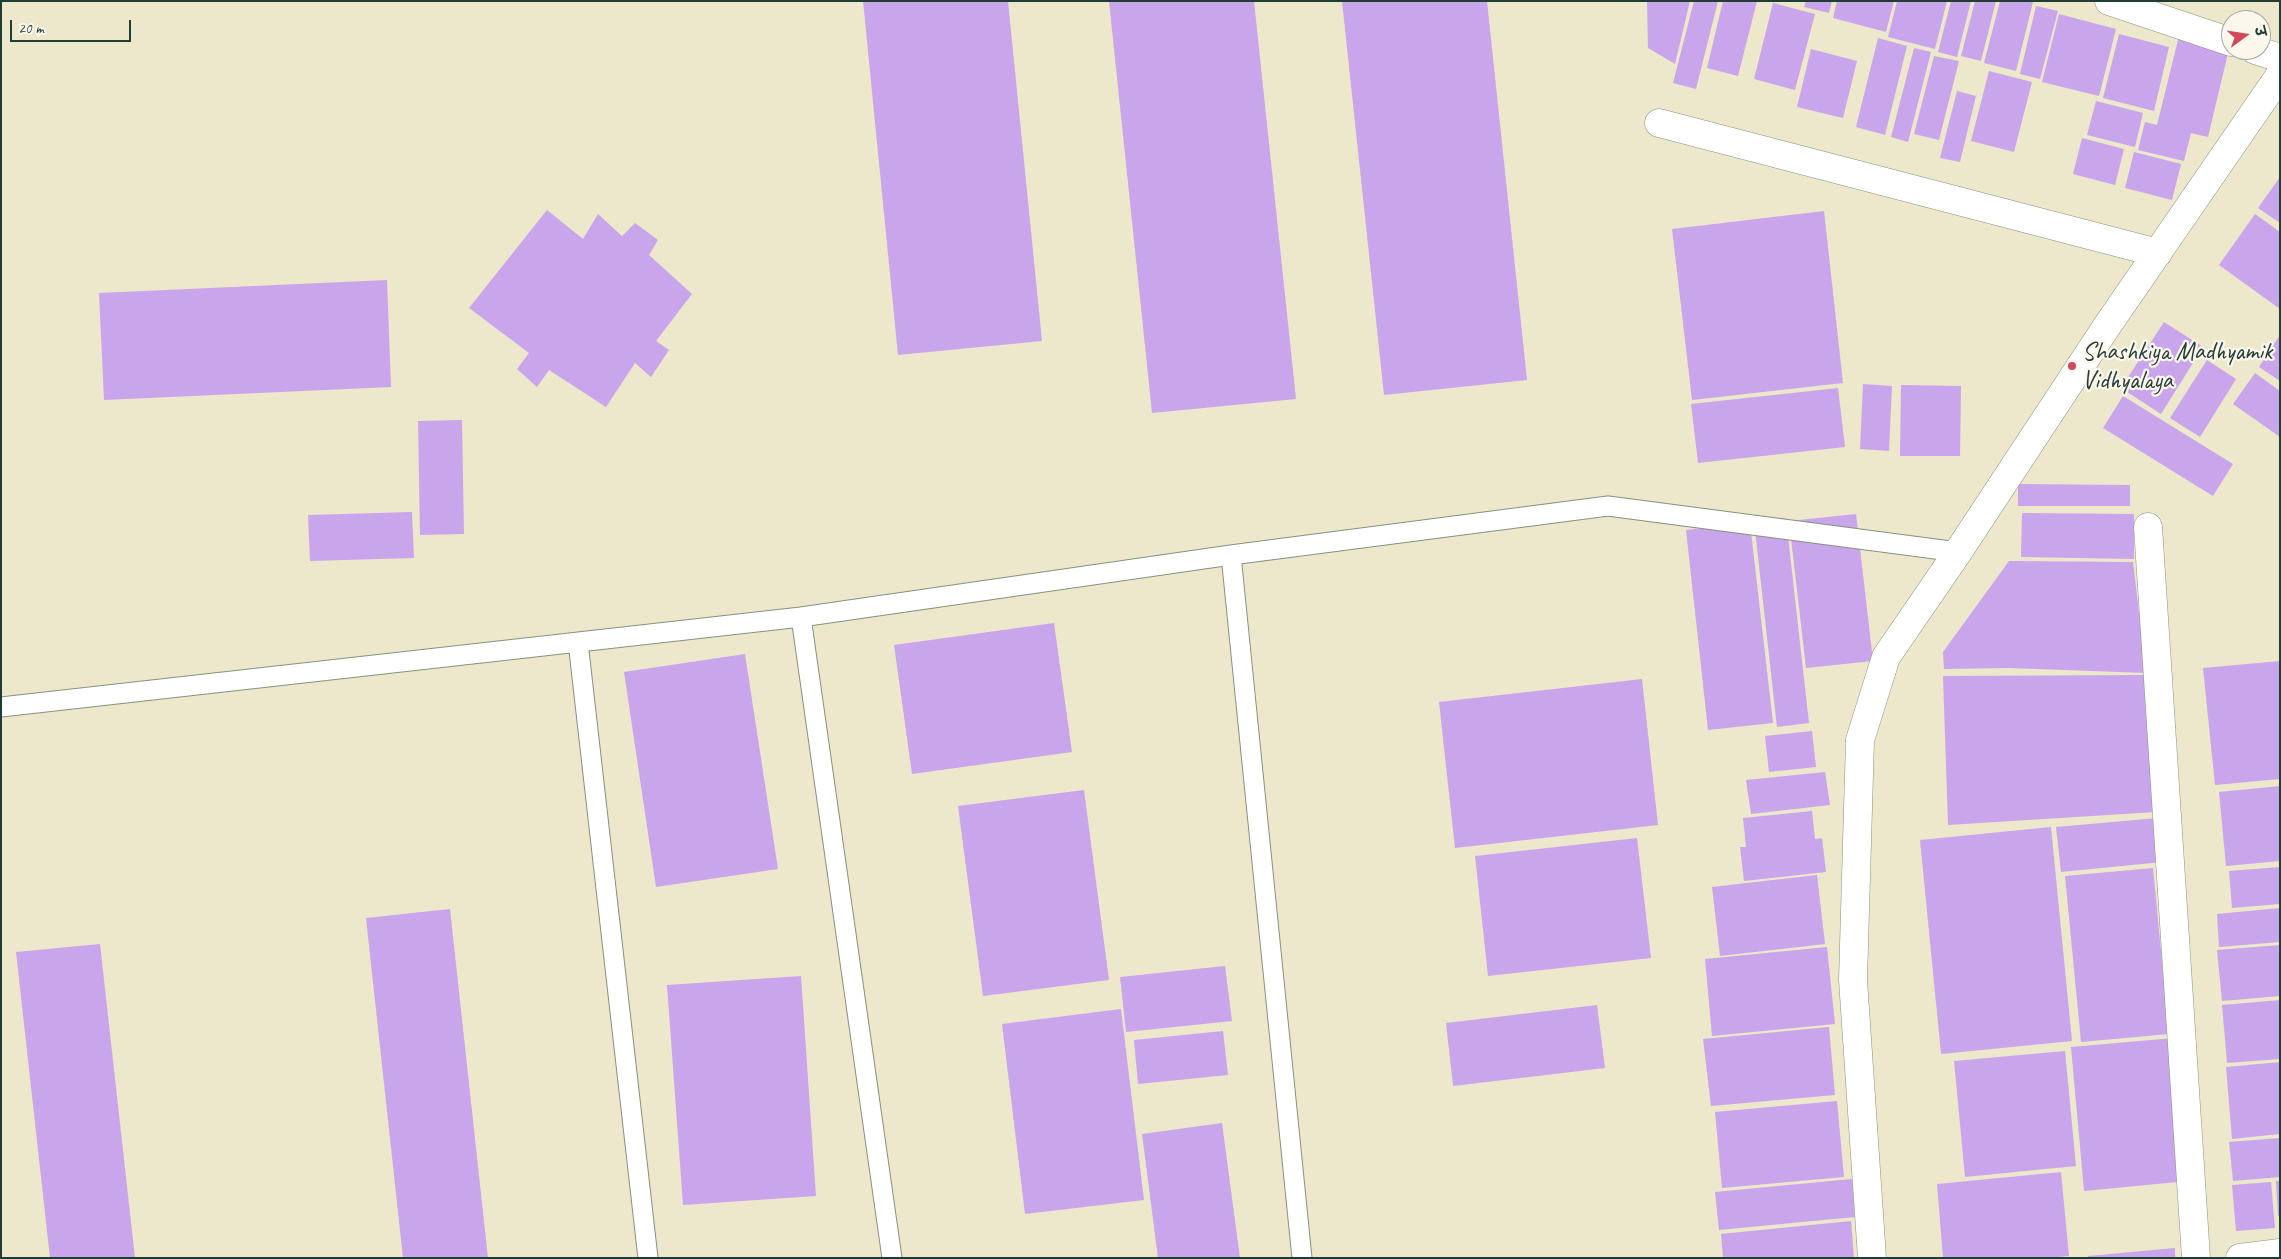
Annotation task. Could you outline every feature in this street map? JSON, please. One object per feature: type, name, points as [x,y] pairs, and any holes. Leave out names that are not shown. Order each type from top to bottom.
[{"type":"street","points":[[2109,1],[2221,39]]},
{"type":"street","points":[[1872,1258],[1853,980],[1860,740],[1886,657],[1958,552],[2107,326],[2280,75]]},
{"type":"street","points":[[1659,123],[2158,253]]},
{"type":"street","points":[[2148,527],[2196,1258]]},
{"type":"street","points":[[2240,1258],[2280,1253]]},
{"type":"lane","points":[[1,707],[801,616],[1231,555],[1608,506],[1958,552]]},
{"type":"lane","points":[[1231,555],[1302,1258]]},
{"type":"lane","points":[[801,616],[892,1258]]},
{"type":"lane","points":[[578,642],[648,1258]]},
{"type":"building","points":[[863,1],[1008,1],[1042,341],[898,355]]},
{"type":"building","points":[[1109,1],[1254,1],[1296,399],[1152,413]]},
{"type":"building","points":[[1342,1],[1487,1],[1527,380],[1384,395]]},
{"type":"building","points":[[1647,1],[1690,1],[1675,64],[1648,48]]},
{"type":"building","points":[[1694,1],[1718,1],[1696,89],[1673,83]]},
{"type":"building","points":[[1723,1],[1757,1],[1738,76],[1707,68]]},
{"type":"building","points":[[1806,1],[1832,1],[1829,13],[1804,7]]},
{"type":"building","points":[[1837,1],[1894,1],[1886,32],[1833,18]]},
{"type":"building","points":[[1897,1],[1947,1],[1935,49],[1888,37]]},
{"type":"building","points":[[1951,1],[1971,1],[1957,57],[1938,52]]},
{"type":"building","points":[[1975,1],[1996,1],[1981,61],[1961,56]]},
{"type":"building","points":[[2000,1],[2033,2],[2016,71],[1984,63]]},
{"type":"building","points":[[1773,3],[1815,14],[1795,90],[1754,79]]},
{"type":"building","points":[[2036,6],[2058,11],[2040,79],[2020,74]]},
{"type":"building","points":[[2059,14],[2116,29],[2099,96],[2042,82]]},
{"type":"building","points":[[2119,34],[2169,47],[2154,111],[2103,98]]},
{"type":"building","points":[[2179,36],[2221,47],[2221,60],[2226,60],[2208,137],[2191,133],[2184,161],[2138,150],[2145,122],[2157,125]]},
{"type":"building","points":[[1878,38],[1907,46],[1885,135],[1856,127]]},
{"type":"building","points":[[1914,48],[1931,52],[1908,142],[1891,137]]},
{"type":"building","points":[[1811,49],[1857,61],[1843,118],[1797,107]]},
{"type":"building","points":[[1934,56],[1959,61],[1939,140],[1914,134]]},
{"type":"building","points":[[1989,71],[2032,82],[2014,152],[1971,141]]},
{"type":"building","points":[[1957,91],[1976,96],[1960,162],[1940,158]]},
{"type":"building","points":[[2096,101],[2143,113],[2135,147],[2087,135]]},
{"type":"building","points":[[2082,138],[2124,149],[2115,185],[2073,174]]},
{"type":"building","points":[[2134,152],[2181,164],[2172,200],[2125,188]]},
{"type":"building","points":[[2280,177],[2280,223],[2258,208]]},
{"type":"building","points":[[547,210],[583,239],[598,214],[622,236],[635,223],[658,240],[649,255],[692,294],[656,341],[669,350],[651,377],[635,363],[606,407],[549,370],[537,387],[517,369],[529,353],[469,308]]},
{"type":"building","points":[[1824,211],[1843,383],[1692,400],[1672,229]]},
{"type":"building","points":[[2255,214],[2280,232],[2280,309],[2219,265]]},
{"type":"building","points":[[387,280],[391,387],[104,400],[99,293]]},
{"type":"building","points":[[2164,322],[2203,347],[2161,414],[2121,388]]},
{"type":"building","points":[[2280,335],[2280,381],[2259,367]]},
{"type":"building","points":[[2207,360],[2236,379],[2200,437],[2170,418]]},
{"type":"building","points":[[2255,373],[2280,391],[2280,437],[2233,404]]},
{"type":"building","points":[[1863,384],[1892,386],[1889,451],[1860,449]]},
{"type":"building","points":[[1901,385],[1961,386],[1960,456],[1900,456]]},
{"type":"building","points":[[1838,388],[1845,447],[1698,463],[1691,404]]},
{"type":"building","points":[[2123,396],[2233,464],[2213,496],[2103,428]]},
{"type":"building","points":[[462,420],[464,534],[420,535],[418,421]]},
{"type":"building","points":[[2018,484],[2130,485],[2130,506],[2018,506]]},
{"type":"building","points":[[412,512],[414,558],[310,561],[308,515]]},
{"type":"building","points":[[2022,513],[2134,514],[2134,559],[2021,557]]},
{"type":"building","points":[[1856,514],[1873,661],[1806,668],[1789,521]]},
{"type":"building","points":[[1786,518],[1809,723],[1777,727],[1754,521]]},
{"type":"building","points":[[1750,523],[1773,723],[1708,730],[1686,530]]},
{"type":"building","points":[[2009,561],[2133,562],[2146,673],[2009,668],[1944,669],[1943,652]]},
{"type":"building","points":[[1054,623],[1072,752],[912,774],[894,645]]},
{"type":"building","points":[[745,654],[778,869],[656,887],[624,672]]},
{"type":"building","points":[[2280,661],[2280,779],[2215,785],[2203,668]]},
{"type":"building","points":[[2145,675],[2156,812],[1948,825],[1943,676]]},
{"type":"building","points":[[1642,679],[1658,825],[1455,848],[1439,702]]},
{"type":"building","points":[[1812,731],[1816,767],[1769,772],[1765,736]]},
{"type":"building","points":[[1825,772],[1830,805],[1751,814],[1746,780]]},
{"type":"building","points":[[2280,786],[2280,861],[2226,866],[2219,792]]},
{"type":"building","points":[[1084,790],[1109,980],[983,996],[958,806]]},
{"type":"building","points":[[1812,811],[1815,839],[1822,838],[1826,872],[1744,881],[1740,847],[1746,847],[1743,818]]},
{"type":"building","points":[[2158,818],[2162,862],[2061,872],[2056,827]]},
{"type":"building","points":[[2051,827],[2072,1041],[1941,1054],[1920,840]]},
{"type":"building","points":[[1637,838],[1651,958],[1488,976],[1475,856]]},
{"type":"building","points":[[2280,867],[2280,904],[2232,908],[2229,871]]},
{"type":"building","points":[[2153,868],[2169,1034],[2081,1042],[2065,876]]},
{"type":"building","points":[[1817,875],[1825,944],[1720,956],[1712,887]]},
{"type":"building","points":[[2280,908],[2280,942],[2219,947],[2217,914]]},
{"type":"building","points":[[450,909],[488,1258],[403,1258],[366,918]]},
{"type":"building","points":[[100,944],[135,1258],[50,1258],[16,952]]},
{"type":"building","points":[[2280,945],[2280,996],[2222,1001],[2217,950]]},
{"type":"building","points":[[1827,947],[1835,1024],[1712,1036],[1705,959]]},
{"type":"building","points":[[1225,966],[1232,1021],[1126,1032],[1120,977]]},
{"type":"building","points":[[801,976],[816,1196],[683,1205],[667,985]]},
{"type":"building","points":[[2280,1000],[2280,1059],[2227,1063],[2222,1005]]},
{"type":"building","points":[[1597,1005],[1605,1068],[1453,1086],[1446,1023]]},
{"type":"building","points":[[1121,1009],[1144,1200],[1025,1214],[1002,1024]]},
{"type":"building","points":[[1829,1027],[1835,1095],[1711,1106],[1703,1039]]},
{"type":"building","points":[[1223,1031],[1228,1075],[1138,1084],[1134,1040]]},
{"type":"building","points":[[2174,1038],[2188,1181],[2084,1191],[2071,1047]]},
{"type":"building","points":[[2065,1051],[2076,1166],[1965,1177],[1954,1061]]},
{"type":"building","points":[[2280,1062],[2280,1134],[2232,1139],[2226,1067]]},
{"type":"building","points":[[1837,1101],[1844,1177],[1722,1188],[1715,1112]]},
{"type":"building","points":[[1222,1123],[1240,1258],[1158,1258],[1142,1134]]},
{"type":"building","points":[[2280,1138],[2280,1177],[2233,1181],[2229,1142]]},
{"type":"building","points":[[2061,1172],[2069,1256],[2046,1258],[1943,1258],[1937,1184]]},
{"type":"building","points":[[1852,1179],[1855,1217],[1719,1230],[1715,1192]]},
{"type":"building","points":[[2276,1181],[2280,1181],[2280,1216],[2278,1216]]},
{"type":"building","points":[[2271,1182],[2275,1228],[2236,1231],[2232,1185]]},
{"type":"building","points":[[1851,1221],[1854,1258],[1723,1258],[1721,1234]]},
{"type":"building","points":[[2175,1248],[2175,1258],[2089,1258],[2088,1256]]},
{"type":"place","name":"Shashkiya Madhyamik Vidhyalaya","points":[[2072,366]]}]
